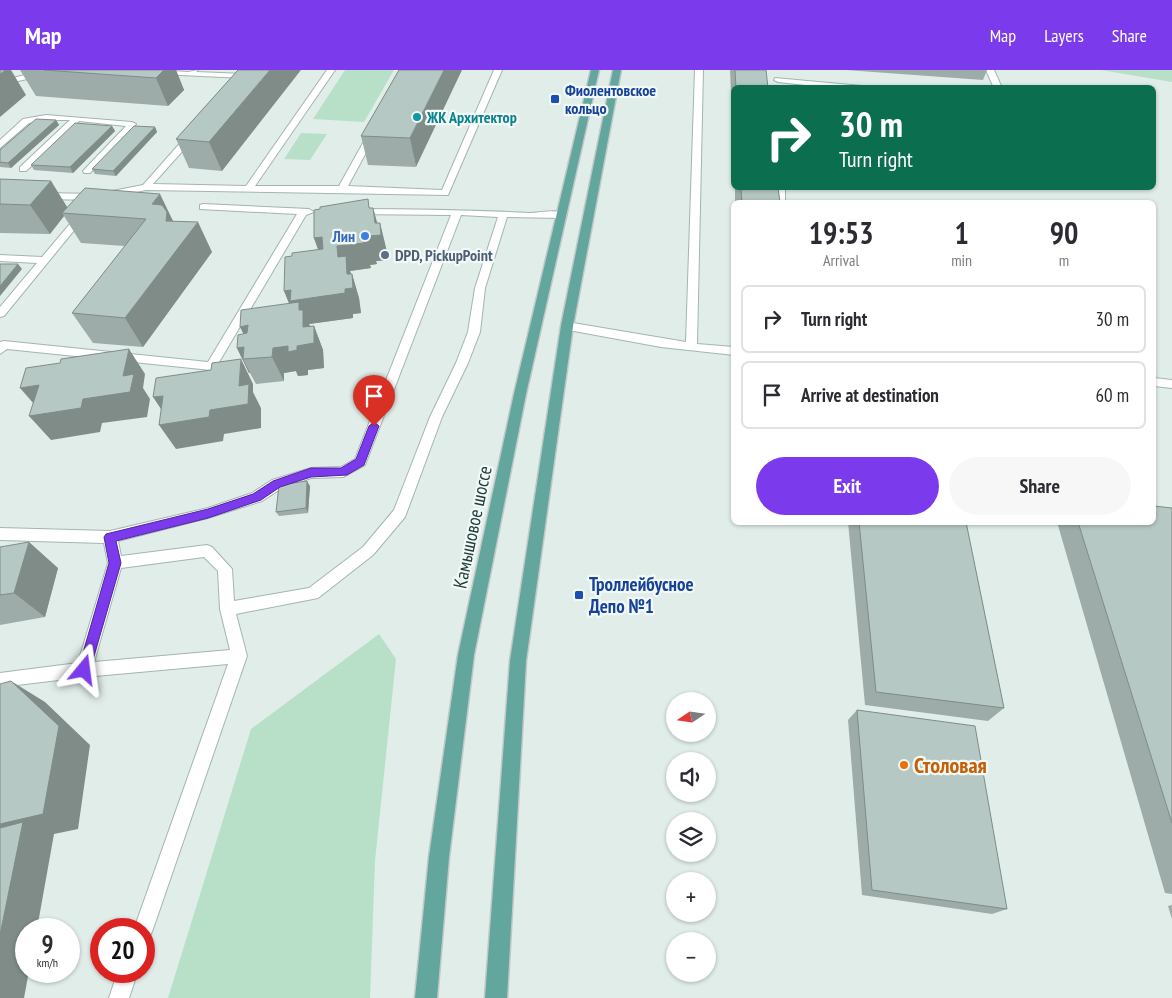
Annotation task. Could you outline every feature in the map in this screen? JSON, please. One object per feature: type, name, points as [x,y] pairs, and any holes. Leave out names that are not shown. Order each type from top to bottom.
[{"type":"main road","name":"Камышовое шоссе","points":[[426,998],[439,857],[466,655],[520,394],[594,70]]},
{"type":"main road","points":[[496,998],[518,661],[568,326],[617,70]]},
{"type":"lane","points":[[249,189],[331,70]]},
{"type":"lane","points":[[29,196],[97,197],[146,187],[445,193],[498,70]]},
{"type":"lane","points":[[691,347],[699,70]]},
{"type":"lane","points":[[776,70],[778,84],[799,85]]},
{"type":"lane","points":[[990,70],[997,85]]},
{"type":"lane","points":[[0,83],[54,71]]},
{"type":"lane","points":[[154,72],[247,73]]},
{"type":"lane","points":[[238,84],[247,73]]},
{"type":"lane","points":[[0,145],[27,121],[35,118],[76,119],[132,124],[87,171]]},
{"type":"lane","points":[[23,169],[76,119]]},
{"type":"lane","points":[[146,187],[198,128]]},
{"type":"lane","points":[[342,190],[375,130]]},
{"type":"lane","points":[[0,314],[97,197]]},
{"type":"lane","points":[[203,207],[322,212]]},
{"type":"lane","points":[[0,350],[4,345],[211,366],[302,212]]},
{"type":"lane","points":[[341,212],[457,212],[534,216],[562,215]]},
{"type":"lane","points":[[0,534],[110,537],[208,514],[257,497],[276,484],[311,472],[343,472],[360,462],[457,212]]},
{"type":"lane","points":[[227,609],[313,594],[368,551],[400,513],[436,417],[462,363],[474,332],[480,288],[504,215]]},
{"type":"lane","points":[[0,258],[46,260]]},
{"type":"lane","points":[[568,326],[691,347],[731,350]]},
{"type":"lane","points":[[1156,382],[1172,384]]},
{"type":"lane","points":[[84,670],[115,563],[110,537]]},
{"type":"lane","points":[[115,563],[207,551],[225,569],[227,609],[239,656],[147,918]]},
{"type":"lane","points":[[0,680],[84,670],[239,656]]},
{"type":"lane","points":[[119,998],[124,983]]},
{"type":"green space","points":[[345,70],[394,70],[364,122],[313,119]]},
{"type":"green space","points":[[1101,70],[1172,70],[1172,82]]},
{"type":"green space","points":[[301,133],[327,134],[310,160],[284,159]]},
{"type":"green space","points":[[379,634],[396,659],[375,861],[370,998],[168,998],[251,729]]},
{"type":"building","points":[[44,70],[164,70],[156,78]]},
{"type":"building","points":[[238,70],[270,70],[209,142],[176,139]]},
{"type":"building","points":[[399,70],[444,70],[410,138],[361,136]]},
{"type":"building","points":[[735,70],[766,70],[768,85],[736,85]]},
{"type":"building","points":[[36,119],[56,120],[8,163],[0,162],[0,150]]},
{"type":"building","points":[[75,123],[112,126],[70,167],[31,165]]},
{"type":"building","points":[[134,126],[155,127],[113,171],[92,169]]},
{"type":"building","points":[[0,179],[51,181],[30,205],[0,204]]},
{"type":"building","points":[[85,188],[160,194],[152,204],[162,205],[167,212],[166,221],[198,222],[125,318],[72,313],[146,219],[62,213]]},
{"type":"building","points":[[741,190],[778,190],[780,200],[742,200]]},
{"type":"building","points":[[368,199],[369,208],[373,208],[375,223],[380,223],[381,235],[370,236],[370,239],[363,240],[364,243],[337,246],[338,257],[346,256],[347,274],[352,274],[353,288],[345,289],[345,293],[290,301],[291,290],[284,291],[285,257],[292,256],[292,253],[323,249],[322,237],[314,238],[314,210],[320,209],[320,207]]},
{"type":"building","points":[[0,264],[18,264],[0,286]]},
{"type":"building","points":[[299,302],[299,310],[303,310],[303,327],[314,326],[314,343],[297,346],[297,350],[288,352],[288,346],[273,348],[272,357],[243,359],[244,347],[237,348],[238,335],[247,333],[248,325],[240,327],[241,310]]},
{"type":"building","points":[[129,349],[123,376],[134,374],[130,392],[83,399],[81,408],[29,416],[39,385],[20,388],[26,368],[60,363],[61,359]]},
{"type":"building","points":[[241,359],[239,386],[249,384],[248,404],[210,410],[209,417],[159,425],[163,396],[153,397],[156,378],[211,370],[212,363]]},
{"type":"building","points":[[307,481],[306,508],[276,512],[279,485]]},
{"type":"building","points":[[1156,506],[1172,508],[1172,823],[1079,525],[1156,525]]},
{"type":"building","points":[[859,525],[967,525],[1004,708],[876,692]]},
{"type":"building","points":[[29,542],[14,593],[0,595],[0,547]]},
{"type":"building","points":[[11,681],[59,726],[43,814],[0,824],[0,684]]},
{"type":"building","points":[[857,710],[975,726],[1007,909],[872,890]]},
{"type":"building","points":[[23,822],[0,935],[0,828]]},
{"type":"place","name":"Фиолентовское кольцо","points":[[555,99]]},
{"type":"place","name":"ЖК Архитектор","points":[[417,117]]},
{"type":"place","name":"Лин","points":[[365,236]]},
{"type":"place","name":"DPD, PickupPoint","points":[[385,255]]},
{"type":"place","name":"Троллейбусное Депо №1","points":[[579,595]]},
{"type":"place","name":"Столовая","points":[[904,765]]},
{"type":"route","points":[[84,670],[115,563],[110,537],[208,514],[257,497],[276,484],[311,472],[343,472],[360,462],[374,426]]}]
